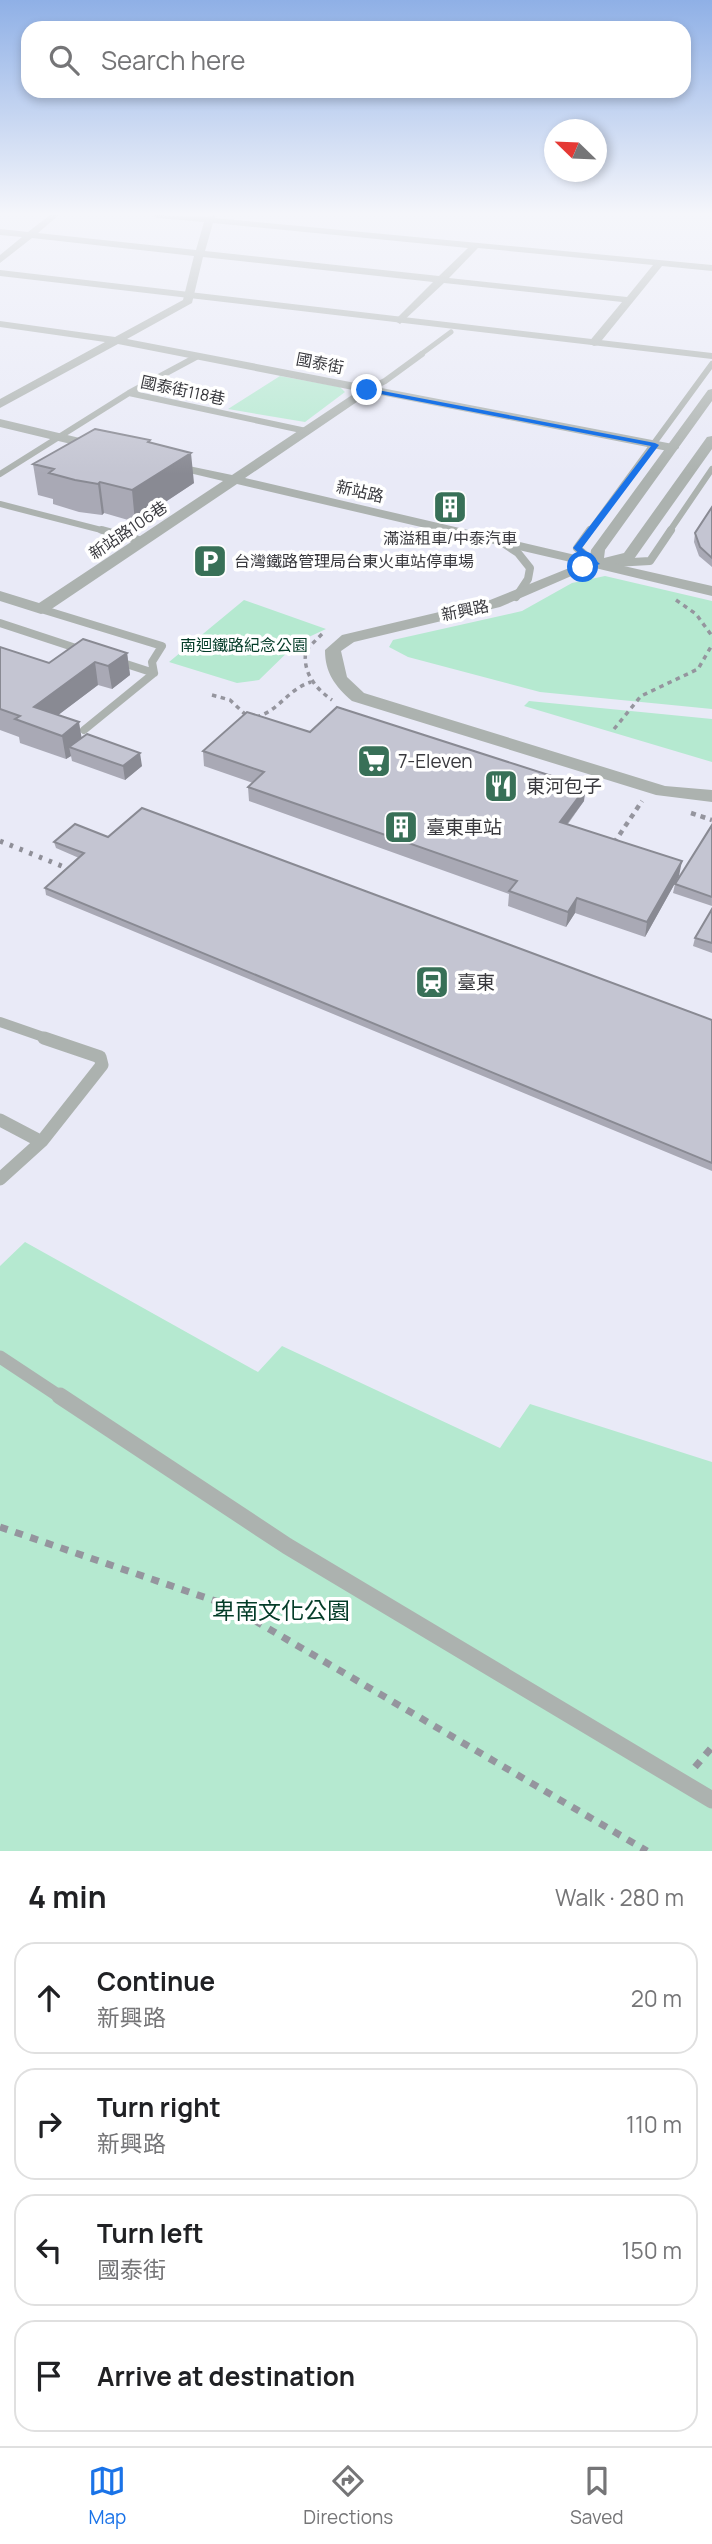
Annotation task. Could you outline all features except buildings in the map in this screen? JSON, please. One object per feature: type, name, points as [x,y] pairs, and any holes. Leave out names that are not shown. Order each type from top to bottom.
[{"type":"street","points":[[0,404],[184,301]]},
{"type":"street","points":[[207,301],[712,363]]},
{"type":"street","points":[[211,301],[712,356]]},
{"type":"street","points":[[400,321],[420,301]]},
{"type":"street","points":[[594,343],[628,301]]},
{"type":"street","name":"國泰街","points":[[1,325],[115,340],[673,448]]},
{"type":"street","name":"新站路106巷","points":[[41,609],[367,390]]},
{"type":"street","points":[[596,564],[598,550],[712,393]]},
{"type":"street","points":[[0,423],[113,450]]},
{"type":"street","name":"新興路","points":[[712,440],[708,454],[629,556],[571,571],[516,597],[372,630],[341,641],[332,650],[333,670],[344,686],[358,697],[663,791],[712,796]]},
{"type":"street","name":"新站路","points":[[153,460],[712,591]]},
{"type":"street","points":[[0,596],[41,609]]},
{"type":"lane","points":[[367,390],[385,381],[451,332]]},
{"type":"lane","name":"國泰街118巷","points":[[129,393],[196,356]]},
{"type":"lane","points":[[596,564],[577,548],[655,445],[712,363]]},
{"type":"lane","points":[[0,474],[129,393]]},
{"type":"lane","name":"國泰街118巷","points":[[129,393],[306,431]]},
{"type":"lane","name":"新興路","points":[[596,564],[650,561],[712,469]]},
{"type":"lane","points":[[0,504],[143,541]]},
{"type":"lane","points":[[503,543],[518,553],[530,568],[528,579],[516,597]]},
{"type":"lane","points":[[41,609],[162,646],[152,662],[154,673]]},
{"type":"lane","points":[[0,623],[89,652]]},
{"type":"lane","points":[[102,656],[154,673]]},
{"type":"lane","points":[[84,730],[154,673]]},
{"type":"lane","points":[[0,1023],[100,1057],[102,1065],[40,1141],[13,1171],[0,1179]]},
{"type":"lane","points":[[0,1120],[40,1141]]},
{"type":"lane","points":[[0,1357],[287,1546],[712,1800]]},
{"type":"path","points":[[676,600],[696,614],[712,636]]},
{"type":"path","points":[[614,729],[642,696],[698,669],[712,645]]},
{"type":"path","points":[[212,695],[230,700],[242,713],[255,717],[272,712],[287,700],[293,687],[311,682]]},
{"type":"path","points":[[610,848],[644,798]]},
{"type":"path","points":[[0,1527],[230,1606],[648,1851]]},
{"type":"green space","points":[[280,376],[340,387],[345,392],[305,422],[228,409]]},
{"type":"green space","points":[[605,576],[712,601],[712,709],[540,692],[408,657],[389,647],[393,640],[522,611],[572,583]]},
{"type":"green space","name":"南迴鐵路紀念公園","points":[[244,600],[326,629],[298,642],[259,680],[237,683],[169,662]]},
{"type":"green space","points":[[529,701],[712,719],[712,762],[524,706]]},
{"type":"green space","name":"卑南文化公園","points":[[25,1242],[258,1372],[282,1346],[500,1448],[530,1404],[712,1462],[712,1851],[0,1851],[0,1266]]},
{"type":"railway","points":[[0,841],[84,875]]},
{"type":"place","name":"滿溢租車/中泰汽車","points":[[450,507]]},
{"type":"place","name":"台灣鐵路管理局台東火車站停車場","points":[[210,561]]},
{"type":"place","name":"7-Eleven","points":[[374,761]]},
{"type":"place","name":"東河包子","points":[[501,786]]},
{"type":"place","name":"臺東車站","points":[[401,827]]},
{"type":"place","name":"臺東","points":[[432,982]]},
{"type":"route","points":[[367,390],[655,445],[577,548],[596,564],[583,567]]}]
